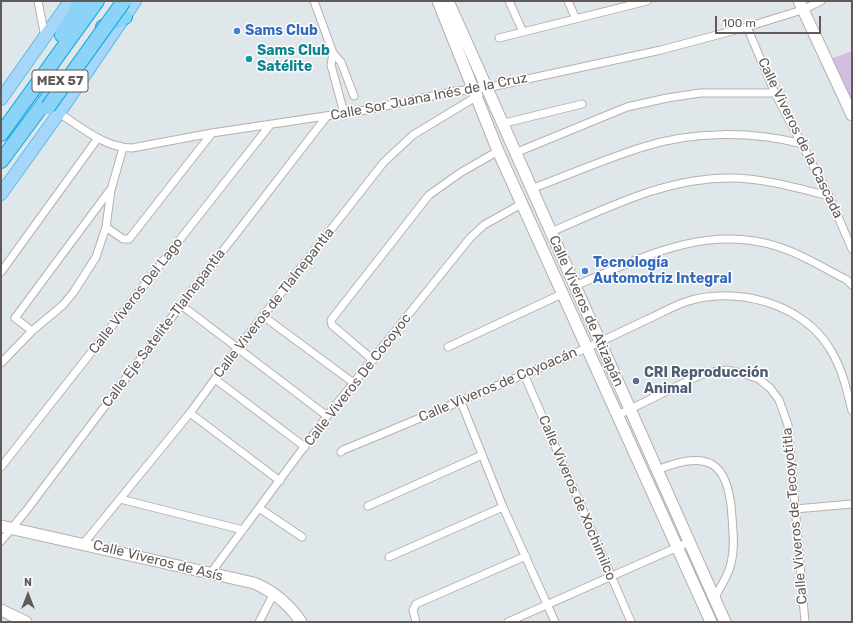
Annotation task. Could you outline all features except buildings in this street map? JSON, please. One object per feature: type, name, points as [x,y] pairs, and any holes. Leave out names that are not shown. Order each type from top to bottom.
[{"type":"highway","points":[[57,55],[60,39],[82,1]]},
{"type":"highway","name":"MEX 57","points":[[1,134],[97,1]]},
{"type":"highway","name":"MEX 57","points":[[1,161],[119,1]]},
{"type":"highway","points":[[1,173],[124,1]]},
{"type":"highway","points":[[99,29],[125,17]]},
{"type":"main road","points":[[3,92],[45,37],[70,1]]},
{"type":"main road","points":[[1,194],[136,1]]},
{"type":"main road","name":"Calle Viveros de Atizapán","points":[[438,1],[498,151],[564,293],[711,622]]},
{"type":"main road","name":"Calle Viveros de Atizapán","points":[[448,1],[501,124],[551,232],[725,622]]},
{"type":"main road","points":[[801,6],[852,115]]},
{"type":"main road","name":"Calle Viveros de Asís","points":[[6,527],[84,543],[210,574],[254,583],[274,593],[286,602],[301,622]]},
{"type":"main road","points":[[1,610],[26,622]]},
{"type":"street","points":[[38,1],[45,37]]},
{"type":"street","points":[[314,1],[333,53],[341,62],[354,96]]},
{"type":"street","points":[[509,1],[523,32]]},
{"type":"street","points":[[568,1],[576,19]]},
{"type":"street","points":[[499,38],[576,19],[629,3],[647,1]]},
{"type":"street","name":"Calle Sor Juana Inés de la Cruz","points":[[486,88],[661,50],[747,27],[801,6],[821,1]]},
{"type":"street","name":"Calle Viveros de la Cascada","points":[[747,27],[775,93],[829,196],[852,249]]},
{"type":"street","points":[[333,53],[330,65],[344,113]]},
{"type":"street","name":"Calle Viveros de Tlalnepantla","points":[[84,543],[190,413],[237,349],[393,152],[413,136],[475,93],[486,88]]},
{"type":"street","name":"Calle Sor Juana Inés de la Cruz","points":[[59,113],[98,138],[123,148],[132,148],[212,133],[475,93]]},
{"type":"street","points":[[515,153],[627,107],[667,98],[700,93],[775,93]]},
{"type":"street","points":[[501,124],[582,104]]},
{"type":"street","name":"Calle Eje Satelite-Tlalnepantla","points":[[1,541],[6,527],[26,511],[181,305],[327,116]]},
{"type":"street","name":"Calle Viveros Del Lago","points":[[1,466],[270,124]]},
{"type":"street","points":[[106,227],[123,239],[129,239],[212,133]]},
{"type":"street","points":[[531,189],[644,146],[692,137],[716,135],[764,137],[803,144]]},
{"type":"street","points":[[1,272],[98,138]]},
{"type":"street","points":[[1,363],[32,331],[63,305],[81,283],[96,257],[106,227],[110,190],[123,148]]},
{"type":"street","points":[[373,360],[332,326],[331,320],[429,195],[460,173],[498,151]]},
{"type":"street","points":[[551,232],[652,190],[678,183],[706,179],[732,178],[757,180],[829,196]]},
{"type":"street","points":[[32,331],[15,318],[110,190]]},
{"type":"street","name":"Calle Viveros De Cocoyoc","points":[[210,574],[327,416],[470,238],[484,225],[523,203]]},
{"type":"street","points":[[575,286],[663,249],[716,238],[757,240],[780,247],[817,265],[852,285]]},
{"type":"street","points":[[448,346],[564,293]]},
{"type":"street","name":"Calle Viveros de Coyoacán","points":[[341,452],[600,342],[684,302],[705,297],[725,296],[751,298],[790,312],[818,334],[830,348],[844,378],[852,412]]},
{"type":"street","points":[[181,305],[327,416]]},
{"type":"street","points":[[263,316],[354,384]]},
{"type":"street","name":"Calle Viveros de Tecoyotitla","points":[[618,414],[702,374],[726,370],[759,379],[770,388],[779,400],[788,425],[805,622]]},
{"type":"street","name":"Calle Viveros de Xochimilco","points":[[524,374],[631,622]]},
{"type":"street","points":[[215,379],[304,447]]},
{"type":"street","points":[[461,402],[503,507],[555,622]]},
{"type":"street","points":[[190,413],[280,481]]},
{"type":"street","points":[[368,506],[482,455]]},
{"type":"street","points":[[657,470],[677,462],[694,459],[708,462],[721,471],[728,489],[731,506],[734,552],[731,565],[714,598]]},
{"type":"street","points":[[120,499],[243,530]]},
{"type":"street","points":[[795,509],[852,504]]},
{"type":"street","points":[[389,557],[503,507]]},
{"type":"street","points":[[259,508],[302,537]]},
{"type":"street","points":[[508,622],[689,542]]},
{"type":"street","points":[[416,622],[413,610],[416,604],[526,556]]},
{"type":"street","points":[[259,622],[274,593]]},
{"type":"shaded area","points":[[852,51],[852,106],[831,59]]},
{"type":"place","name":"Sams Club","points":[[237,31]]},
{"type":"place","name":"Sams Club Satélite","points":[[249,59]]},
{"type":"place","name":"Tecnología Automotriz Integral","points":[[585,271]]},
{"type":"place","name":"CRI Reproducción Animal","points":[[636,381]]}]
